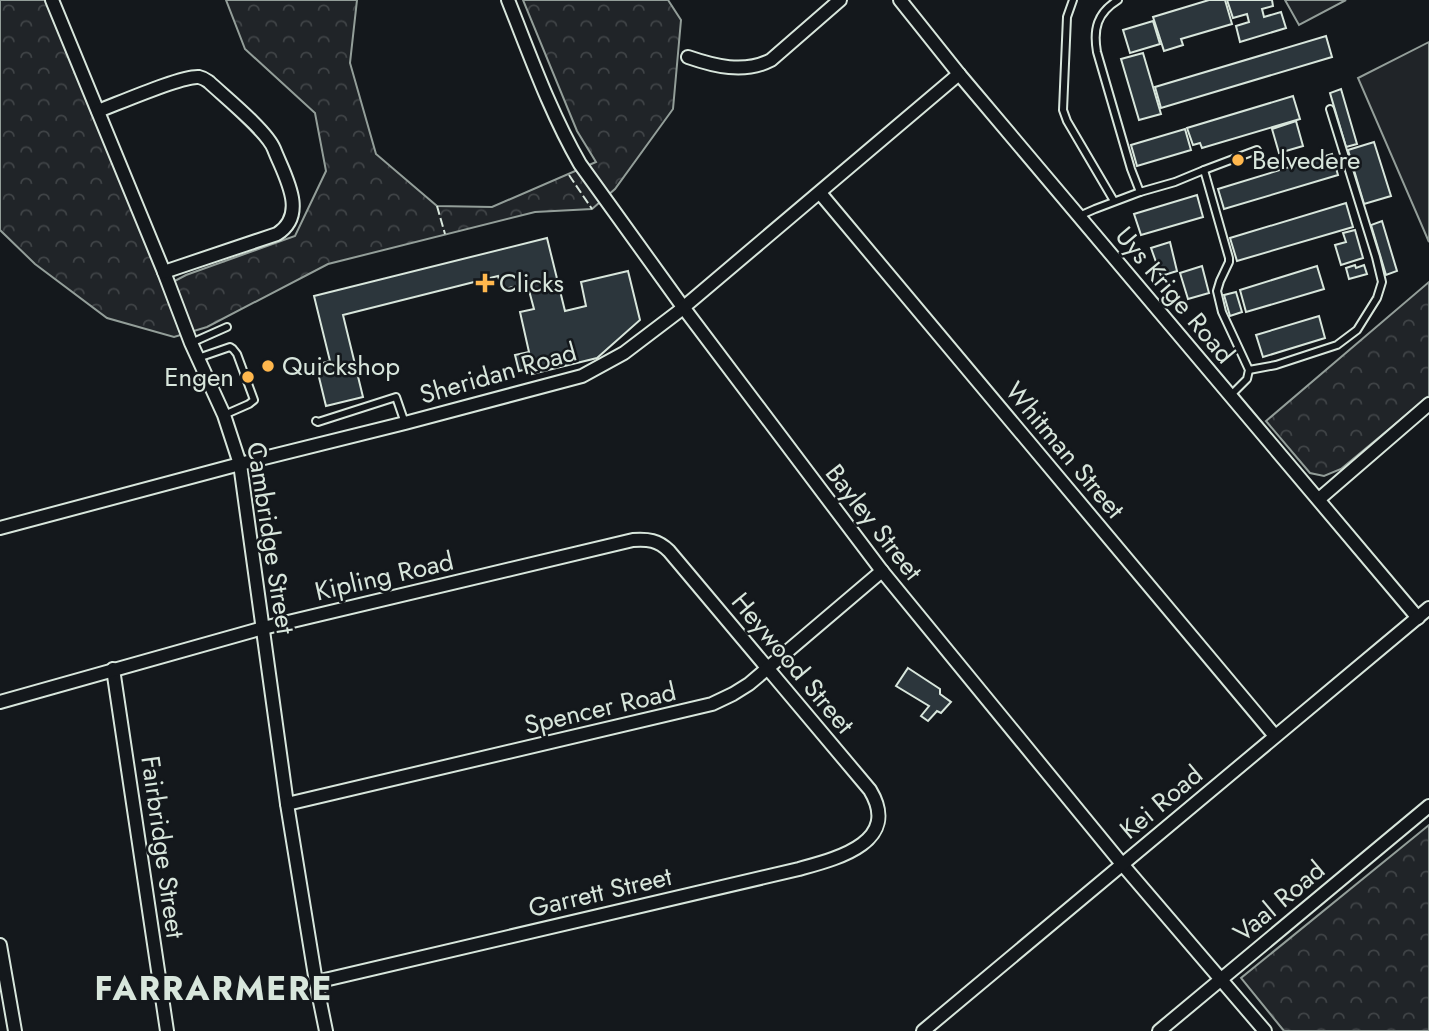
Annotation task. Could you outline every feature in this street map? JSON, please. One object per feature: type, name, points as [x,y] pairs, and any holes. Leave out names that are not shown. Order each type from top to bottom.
[{"type":"street","name":"Cambridge Street","points":[[52,0],[191,343],[223,415],[240,464],[287,804],[316,982],[327,1031]]},
{"type":"street","name":"Bayley Street","points":[[508,0],[551,106],[580,164],[683,307],[882,571],[1122,864],[1265,1031]]},
{"type":"street","points":[[688,57],[713,65],[761,65],[771,60],[840,0]]},
{"type":"street","name":"Uys Krige Road","points":[[900,0],[959,74],[1418,618]]},
{"type":"street","name":"Sheridan Road","points":[[0,528],[582,376],[624,353],[683,307],[959,74]]},
{"type":"street","points":[[98,111],[176,82],[203,78],[262,132],[274,149],[294,200],[292,217],[284,229],[277,234],[164,272]]},
{"type":"street","name":"Whitman Street","points":[[820,193],[1275,737]]},
{"type":"street","points":[[1319,499],[1429,404]]},
{"type":"street","name":"Kipling Road","points":[[0,702],[263,628],[633,540],[659,542]]},
{"type":"street","name":"Heywood Street","points":[[659,542],[670,551],[870,790],[878,810],[877,821]]},
{"type":"street","name":"Spencer Road","points":[[287,804],[712,704],[733,694],[767,669],[882,571]]},
{"type":"street","name":"Kei Road","points":[[923,1031],[1429,608]]},
{"type":"street","name":"Fairbridge Street","points":[[113,669],[167,1031]]},
{"type":"street","name":"Vaal Road","points":[[1159,1031],[1429,806]]},
{"type":"street","name":"Garrett Street","points":[[316,982],[836,859],[862,846],[877,821]]},
{"type":"street","points":[[0,945],[15,1031]]},
{"type":"lane","points":[[1073,0],[1067,17],[1063,110],[1114,201]]},
{"type":"lane","points":[[1118,0],[1102,15],[1094,36],[1131,169],[1140,192]]},
{"type":"lane","points":[[1250,370],[1276,365],[1337,345],[1357,330],[1377,298],[1382,282],[1330,108]]},
{"type":"lane","points":[[1079,216],[1140,192],[1175,183],[1258,150]]},
{"type":"lane","points":[[1204,170],[1229,258],[1217,292],[1222,312],[1250,370],[1247,379],[1230,396]]},
{"type":"lane","points":[[191,343],[227,327]]},
{"type":"lane","points":[[198,358],[227,348],[233,349],[237,354],[254,400],[223,415]]},
{"type":"lane","points":[[316,421],[397,397],[405,423]]},
{"type":"green space","points":[[0,0],[49,0],[169,284],[186,275],[295,236],[326,171],[315,113],[245,49],[226,0],[357,0],[350,63],[376,154],[437,206],[492,207],[596,162],[577,131],[523,0],[668,0],[681,20],[673,109],[615,189],[592,209],[535,212],[328,264],[207,327],[174,337],[107,318],[35,264],[0,230]]},
{"type":"green space","points":[[1285,0],[1346,0],[1299,25]]},
{"type":"green space","points":[[1429,42],[1429,242],[1358,78]]},
{"type":"green space","points":[[1429,282],[1429,396],[1341,469],[1324,476],[1310,473],[1266,421]]},
{"type":"green space","points":[[1429,825],[1429,1031],[1284,1031],[1241,978]]},
{"type":"building","points":[[1209,0],[1225,0],[1232,24],[1181,39],[1183,45],[1164,51],[1153,17]]},
{"type":"building","points":[[1227,0],[1272,0],[1273,6],[1262,9],[1264,17],[1281,12],[1286,28],[1240,42],[1236,26],[1249,22],[1247,14],[1233,18]]},
{"type":"building","points":[[1153,21],[1160,44],[1130,53],[1123,30]]},
{"type":"building","points":[[1326,36],[1332,57],[1161,108],[1155,87]]},
{"type":"building","points":[[1143,53],[1161,114],[1139,120],[1121,59]]},
{"type":"building","points":[[1341,89],[1357,144],[1346,147],[1330,93]]},
{"type":"building","points":[[1293,96],[1300,119],[1202,148],[1200,143],[1193,145],[1187,128]]},
{"type":"building","points":[[1296,121],[1303,146],[1279,153],[1272,129]]},
{"type":"building","points":[[1185,129],[1191,150],[1137,166],[1131,145]]},
{"type":"building","points":[[1374,142],[1391,196],[1364,204],[1348,150]]},
{"type":"building","points":[[1332,154],[1338,175],[1224,209],[1218,189]]},
{"type":"building","points":[[1197,195],[1203,217],[1141,235],[1134,214]]},
{"type":"building","points":[[1346,203],[1353,227],[1237,261],[1230,238]]},
{"type":"building","points":[[1382,221],[1397,271],[1386,275],[1371,225]]},
{"type":"building","points":[[1355,230],[1363,258],[1341,265],[1335,245],[1346,242],[1343,233]]},
{"type":"building","points":[[547,238],[565,311],[586,306],[581,282],[628,271],[640,320],[597,358],[532,374],[531,368],[519,371],[515,355],[529,352],[520,312],[534,309],[527,283],[502,290],[498,276],[343,315],[363,397],[326,406],[316,365],[330,361],[314,296]]},
{"type":"building","points":[[1170,242],[1177,271],[1161,276],[1151,248]]},
{"type":"building","points":[[1355,265],[1356,268],[1364,265],[1367,274],[1349,279],[1346,268]]},
{"type":"building","points":[[1202,266],[1209,293],[1188,299],[1180,273]]},
{"type":"building","points":[[1317,266],[1324,289],[1246,312],[1240,290]]},
{"type":"building","points":[[1236,292],[1242,312],[1230,316],[1224,295]]},
{"type":"building","points":[[1319,316],[1325,338],[1263,357],[1256,335]]},
{"type":"building","points":[[908,668],[940,689],[940,694],[951,702],[941,713],[937,711],[928,721],[921,716],[929,706],[896,686]]},
{"type":"fence","points":[[569,175],[592,209]]},
{"type":"fence","points":[[437,206],[445,234]]},
{"type":"place","name":"Belvedere","points":[[1238,160]]},
{"type":"place","name":"Clicks","points":[[485,283]]},
{"type":"place","name":"Quickshop","points":[[268,366]]},
{"type":"place","name":"Engen","points":[[248,377]]},
{"type":"district","name":"FARRARMERE","points":[[214,988]]}]
